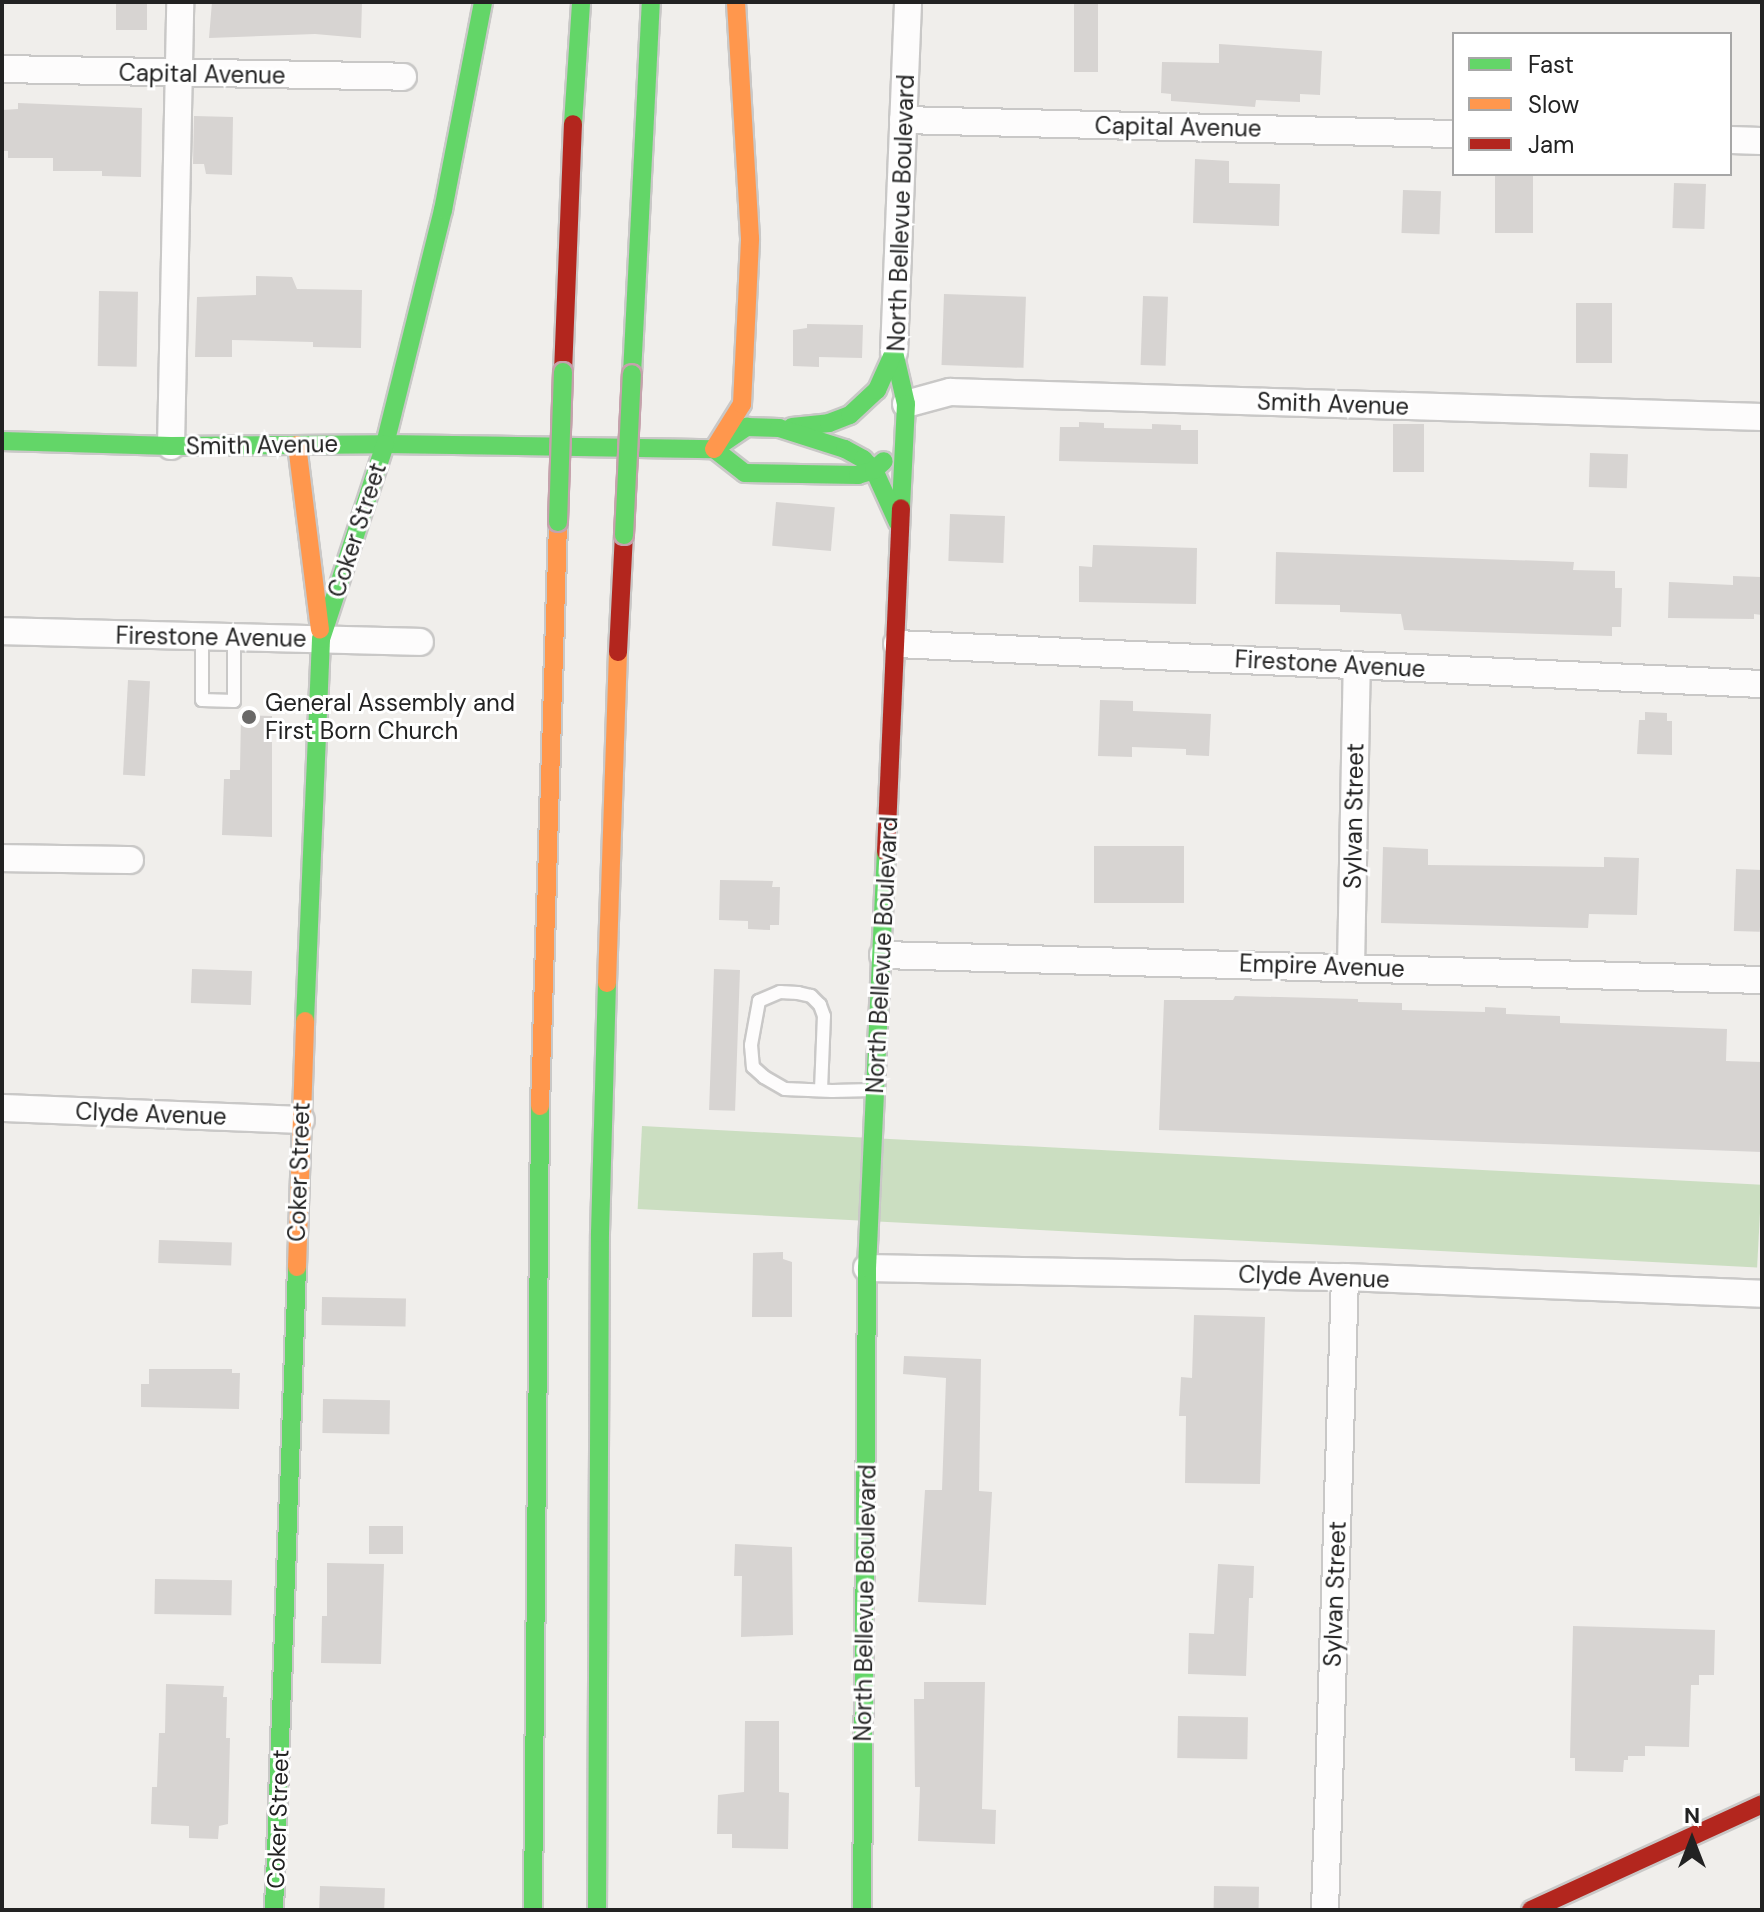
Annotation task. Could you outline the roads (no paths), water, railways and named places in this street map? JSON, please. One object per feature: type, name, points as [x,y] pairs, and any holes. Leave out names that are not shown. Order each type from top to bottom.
[{"type":"main road","name":"Coker Street","points":[[274,1910],[321,639],[385,444],[443,210],[483,2]]},
{"type":"main road","points":[[533,1910],[536,1223],[568,193],[581,2]]},
{"type":"main road","points":[[597,1910],[600,1233],[612,783],[651,2]]},
{"type":"main road","points":[[714,449],[742,404],[750,238],[736,2]]},
{"type":"main road","points":[[714,449],[747,427],[779,428],[829,423],[850,415],[877,390],[894,352]]},
{"type":"main road","name":"North Bellevue Boulevard","points":[[862,1910],[867,1268],[906,404],[894,352]]},
{"type":"main road","points":[[779,428],[845,449],[874,470],[901,530]]},
{"type":"main road","points":[[714,449],[745,473],[858,475],[874,470],[905,430]]},
{"type":"main road","name":"Smith Avenue","points":[[2,441],[171,446],[385,444],[714,449]]},
{"type":"main road","points":[[297,445],[321,639]]},
{"type":"main road","points":[[1531,1910],[1762,1804]]},
{"type":"street","points":[[171,446],[180,2]]},
{"type":"street","name":"North Bellevue Boulevard","points":[[894,352],[908,2]]},
{"type":"street","name":"Capital Avenue","points":[[2,69],[403,77]]},
{"type":"street","name":"Capital Avenue","points":[[903,120],[1452,134]]},
{"type":"street","points":[[1732,140],[1762,141]]},
{"type":"street","name":"Smith Avenue","points":[[906,404],[950,392],[1762,417]]},
{"type":"street","name":"Firestone Avenue","points":[[2,631],[420,642]]},
{"type":"street","name":"Firestone Avenue","points":[[897,644],[1762,684]]},
{"type":"street","name":"Sylvan Street","points":[[1351,967],[1357,666]]},
{"type":"street","points":[[2,858],[130,860]]},
{"type":"street","name":"Empire Avenue","points":[[883,955],[1762,980]]},
{"type":"street","name":"Clyde Avenue","points":[[2,1108],[301,1120]]},
{"type":"street","name":"Clyde Avenue","points":[[867,1268],[1345,1277],[1762,1294]]},
{"type":"street","name":"Sylvan Street","points":[[1325,1910],[1345,1277]]},
{"type":"lane","points":[[202,636],[202,700],[234,701],[234,637]]},
{"type":"lane","points":[[821,1090],[824,1016],[820,1005],[811,996],[798,993],[780,992],[759,1001],[751,1045],[753,1067],[785,1089],[821,1090],[876,1090]]},
{"type":"place","name":"General Assembly and First Born Church","points":[[249,717]]}]
